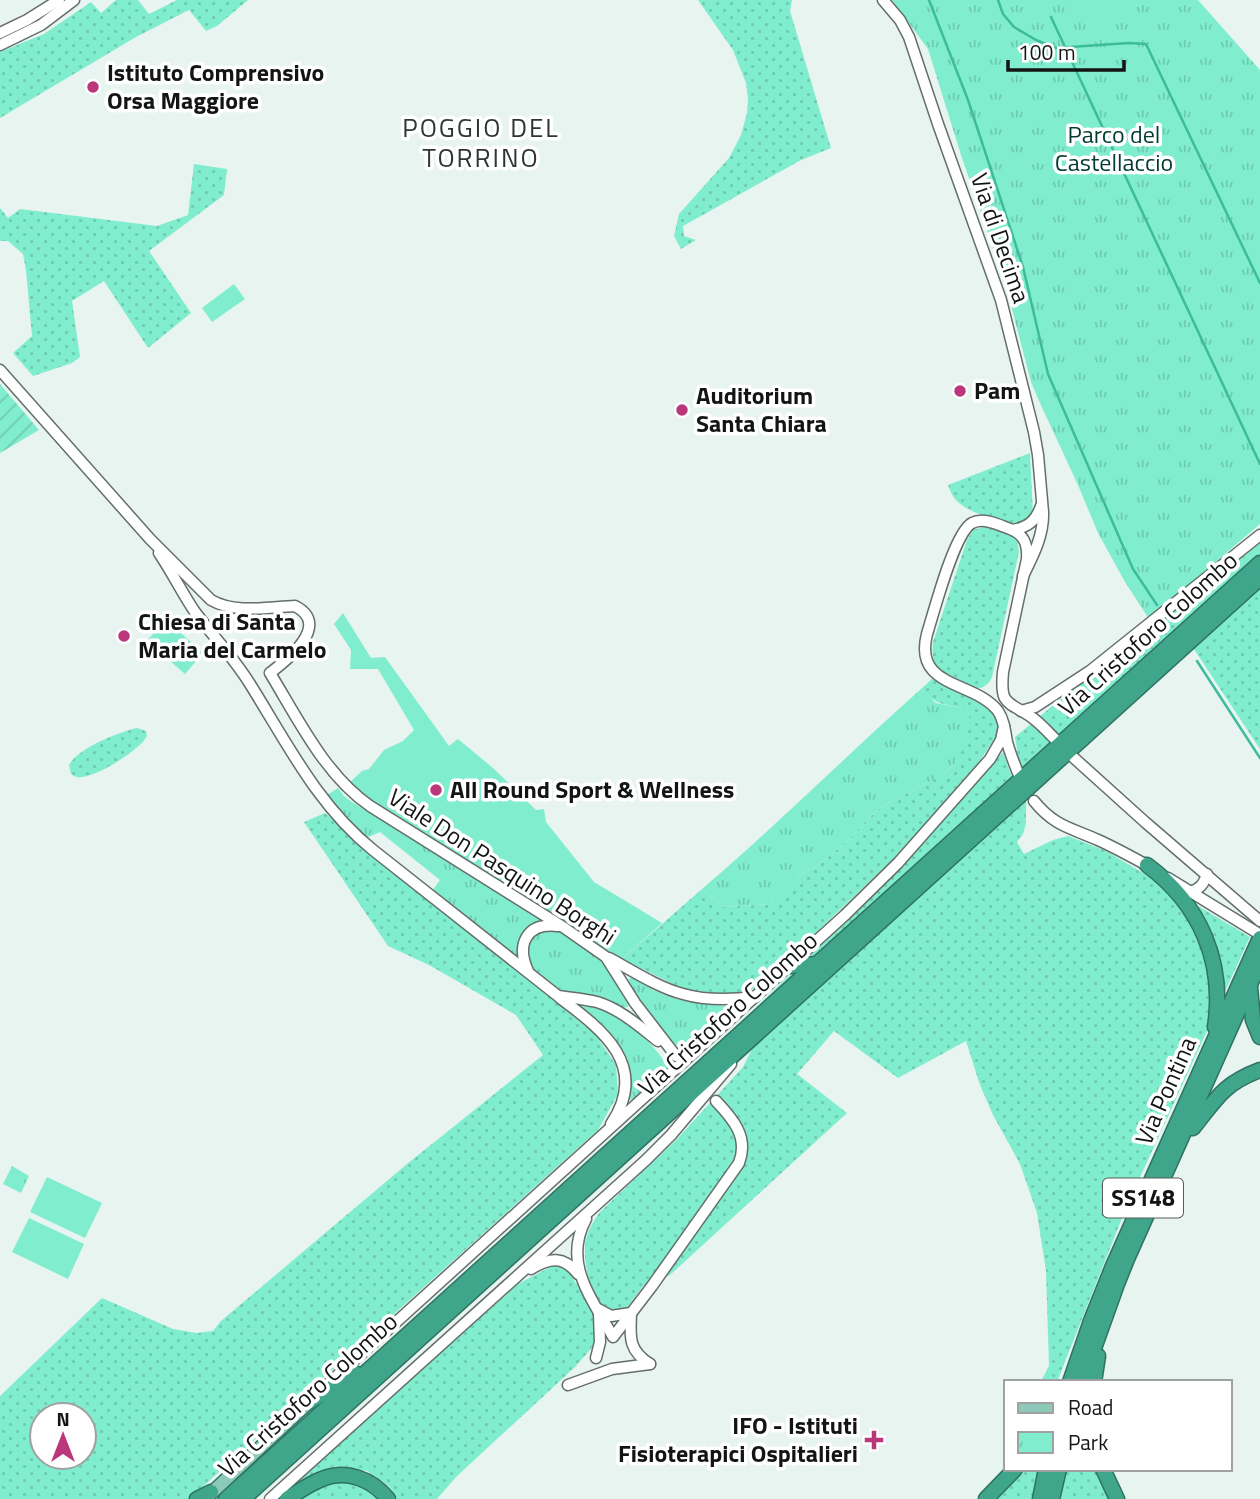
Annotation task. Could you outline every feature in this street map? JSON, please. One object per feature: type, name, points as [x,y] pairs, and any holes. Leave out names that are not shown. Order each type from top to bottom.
[{"type":"highway","name":"Via Cristoforo Colombo","points":[[226,1499],[1260,563]]},
{"type":"highway","name":"Via Cristoforo Colombo","points":[[243,1499],[1260,578]]},
{"type":"highway","points":[[1147,865],[1175,891],[1199,924],[1210,947],[1216,974],[1218,1005],[1209,1052]]},
{"type":"highway","name":"Via Pontina","points":[[1083,1380],[1127,1259],[1253,971],[1259,930]]},
{"type":"highway","points":[[791,966],[818,964]]},
{"type":"highway","points":[[1253,971],[1253,1020],[1260,1037]]},
{"type":"highway","name":"Via Pontina","points":[[1071,1380],[1113,1266],[1209,1052],[1253,971]]},
{"type":"highway","points":[[1177,1148],[1218,1095],[1238,1080],[1260,1070]]},
{"type":"highway","points":[[1094,1380],[1108,1307]]},
{"type":"highway","points":[[309,1402],[395,1347]]},
{"type":"highway","points":[[1065,1380],[1082,1347]]},
{"type":"highway","points":[[986,1499],[1013,1471]]},
{"type":"highway","points":[[1040,1499],[1046,1471]]},
{"type":"highway","points":[[1052,1499],[1059,1471]]},
{"type":"highway","points":[[1104,1471],[1116,1499]]},
{"type":"highway","points":[[287,1499],[321,1479],[343,1475],[360,1478],[372,1484],[388,1499]]},
{"type":"highway","points":[[197,1499],[208,1496]]},
{"type":"main road","points":[[0,33],[59,0]]},
{"type":"main road","points":[[0,45],[37,27],[75,0]]},
{"type":"main road","name":"Via di Decima","points":[[883,0],[900,20],[911,42],[1001,300],[1035,438],[1044,516],[1034,554],[1023,576]]},
{"type":"main road","points":[[0,370],[150,539]]},
{"type":"main road","points":[[1018,773],[1001,716],[980,697],[938,676],[928,664],[925,650],[955,547],[966,529],[975,522],[991,522],[1013,530],[1022,528],[1037,516],[1041,503]]},
{"type":"main road","name":"Via di Decima","points":[[1013,530],[1022,536],[1027,553],[1002,682],[1006,700],[1018,710]]},
{"type":"main road","name":"Via Cristoforo Colombo","points":[[1018,710],[1035,707],[1081,678],[1260,535]]},
{"type":"main road","name":"Viale Don Pasquino Borghi","points":[[150,539],[211,600],[236,608],[295,606],[306,614],[309,627],[304,643],[270,673],[327,765],[354,794],[370,806],[606,957],[635,1003],[672,1053],[621,1013],[598,1002],[558,996],[367,846],[338,818],[306,775],[251,685],[191,605],[150,539]]},
{"type":"main road","points":[[1018,710],[1034,718],[1055,739]]},
{"type":"main road","name":"Via Cristoforo Colombo","points":[[208,1496],[872,890],[990,759],[1002,738],[1004,726]]},
{"type":"main road","points":[[1074,758],[1211,878],[1259,930]]},
{"type":"main road","points":[[1034,801],[1049,817],[1069,829],[1147,865],[1203,900],[1259,930]]},
{"type":"main road","points":[[1190,891],[1201,887],[1211,878]]},
{"type":"main road","points":[[1203,900],[1211,878]]},
{"type":"main road","points":[[529,974],[523,953],[528,934],[541,926],[563,927]]},
{"type":"main road","points":[[606,957],[683,994],[721,1000],[756,997]]},
{"type":"main road","points":[[558,996],[604,1033],[621,1060],[625,1080],[623,1096],[615,1117],[603,1134]]},
{"type":"main road","points":[[621,1013],[629,1011],[635,1003]]},
{"type":"main road","name":"Via Cristoforo Colombo","points":[[271,1499],[654,1153],[748,1041]]},
{"type":"main road","points":[[510,1282],[541,1263],[553,1260],[570,1265],[582,1279],[613,1336],[741,1159],[743,1147],[740,1132],[716,1101]]},
{"type":"main road","points":[[582,1279],[576,1256],[577,1240],[593,1209]]},
{"type":"main road","points":[[598,1309],[611,1316],[631,1313]]},
{"type":"main road","points":[[596,1358],[600,1336],[598,1309]]},
{"type":"main road","points":[[568,1385],[612,1369],[650,1364],[640,1357],[632,1345],[631,1313]]},
{"type":"green space","points":[[116,0],[138,0],[149,14],[177,0],[248,0],[217,26],[206,31],[189,10],[136,37],[0,118],[0,52],[44,34],[91,2],[101,13]]},
{"type":"green space","points":[[698,0],[792,0],[790,11],[831,148],[801,160],[683,226],[684,236],[696,240],[681,249],[674,236],[679,214],[729,158],[741,135],[748,99],[746,83],[733,50]]},
{"type":"green space","name":"Parco del Castellaccio","points":[[892,0],[1198,0],[1260,70],[1260,524],[1149,619],[1098,533],[1031,382],[1006,286],[928,49]]},
{"type":"green space","points":[[1075,1],[1107,2],[1107,20],[1075,19]]},
{"type":"green space","points":[[194,164],[227,169],[224,195],[149,251],[191,313],[148,348],[104,281],[72,301],[80,357],[72,363],[33,376],[13,353],[32,336],[23,254],[8,241],[0,241],[0,208],[8,218],[20,209],[157,226],[188,215]]},
{"type":"green space","points":[[234,284],[245,299],[212,322],[202,308]]},
{"type":"green space","points":[[0,384],[39,430],[0,453]]},
{"type":"green space","points":[[1030,453],[1033,514],[1022,524],[996,520],[978,513],[962,505],[952,495],[948,485]]},
{"type":"green space","points":[[983,527],[1017,538],[1019,552],[992,677],[984,686],[975,688],[956,680],[939,668],[932,648],[967,540],[973,530]]},
{"type":"green space","points":[[1260,543],[1260,749],[1186,637],[1028,780],[1018,756],[1015,737]]},
{"type":"green space","name":"All Round Sport & Wellness","points":[[343,613],[371,658],[385,657],[449,746],[458,739],[493,768],[536,810],[544,809],[546,822],[594,882],[662,923],[622,959],[364,796],[349,783],[362,771],[369,769],[384,750],[403,741],[414,730],[378,669],[350,669],[351,650],[334,624]]},
{"type":"green space","points":[[165,619],[203,653],[185,674],[147,641]]},
{"type":"green space","points":[[932,679],[983,704],[995,713],[999,731],[973,771],[893,859],[761,985],[740,995],[713,996],[685,990],[622,959],[702,889],[723,907],[770,904],[800,876],[845,843],[877,810],[944,774],[959,759],[962,708],[930,698],[921,689]]},
{"type":"green space","points":[[921,689],[936,703],[962,708],[972,720],[959,759],[944,774],[877,810],[845,843],[800,876],[770,904],[723,907],[702,889],[757,840]]},
{"type":"green space","points":[[137,728],[146,731],[147,736],[128,755],[89,776],[77,777],[71,774],[69,765],[81,753],[110,737]]},
{"type":"green space","points":[[1003,752],[1012,778],[1026,800],[1026,823],[1017,842],[1024,854],[1068,836],[1106,851],[1250,937],[1126,1208],[1058,1380],[1042,1380],[1049,1366],[1046,1271],[1037,1213],[1020,1164],[980,1085],[966,1041],[898,1078],[834,1031],[797,1074],[847,1113],[670,1275],[643,1286],[576,1366],[456,1477],[437,1499],[397,1499],[389,1486],[367,1471],[335,1466],[287,1490],[518,1284],[554,1265],[570,1270],[576,1284],[588,1277],[585,1243],[600,1212],[677,1139],[743,1067],[754,1045],[743,1020],[892,876]]},
{"type":"green space","points":[[338,788],[352,802],[542,920],[529,926],[522,934],[518,946],[518,960],[432,891],[440,880],[380,832],[366,838],[325,796]]},
{"type":"green space","points":[[325,813],[595,1034],[616,1065],[618,1094],[598,1130],[189,1499],[0,1499],[0,1396],[102,1298],[173,1329],[197,1333],[213,1331],[221,1321],[407,1164],[543,1055],[516,1015],[429,965],[388,946],[304,822]]},
{"type":"green space","points":[[555,928],[603,959],[629,1002],[628,1007],[621,1008],[558,991],[532,971],[529,948],[531,938],[539,931]]},
{"type":"green space","points":[[631,977],[676,999],[728,1006],[732,1009],[729,1016],[685,1053],[667,1037],[634,993],[628,980]]},
{"type":"green space","points":[[576,1001],[603,1009],[623,1019],[649,1042],[669,1068],[635,1100],[627,1099],[623,1061],[615,1040],[596,1020],[575,1005]]},
{"type":"green space","points":[[12,1166],[29,1176],[21,1193],[3,1184]]},
{"type":"green space","points":[[47,1177],[102,1203],[85,1238],[30,1212]]},
{"type":"green space","points":[[29,1218],[84,1244],[68,1279],[12,1252]]},
{"type":"green space","points":[[1018,1471],[1039,1471],[1032,1499],[992,1499]]},
{"type":"green space","points":[[1066,1471],[1100,1471],[1113,1499],[1059,1499]]},
{"type":"green space","points":[[353,1480],[384,1499],[297,1499],[323,1485]]},
{"type":"waterway","points":[[929,0],[968,100],[1023,267],[1048,374],[1133,569],[1157,605]]},
{"type":"waterway","points":[[998,0],[1003,14],[1014,27],[1055,48],[1146,44],[1260,283]]},
{"type":"waterway","points":[[1051,17],[1260,464]]},
{"type":"waterway","points":[[1197,661],[1260,758]]},
{"type":"place","name":"Istituto Comprensivo Orsa Maggiore","points":[[93,87]]},
{"type":"place","name":"Pam","points":[[960,391]]},
{"type":"place","name":"Auditorium Santa Chiara","points":[[682,410]]},
{"type":"place","name":"Chiesa di Santa Maria del Carmelo","points":[[124,636]]},
{"type":"place","name":"All Round Sport & Wellness","points":[[436,790]]},
{"type":"place","name":"IFO - Istituti Fisioterapici Ospitalieri","points":[[874,1440]]},
{"type":"district","name":"POGGIO DEL TORRINO","points":[[481,143]]}]
